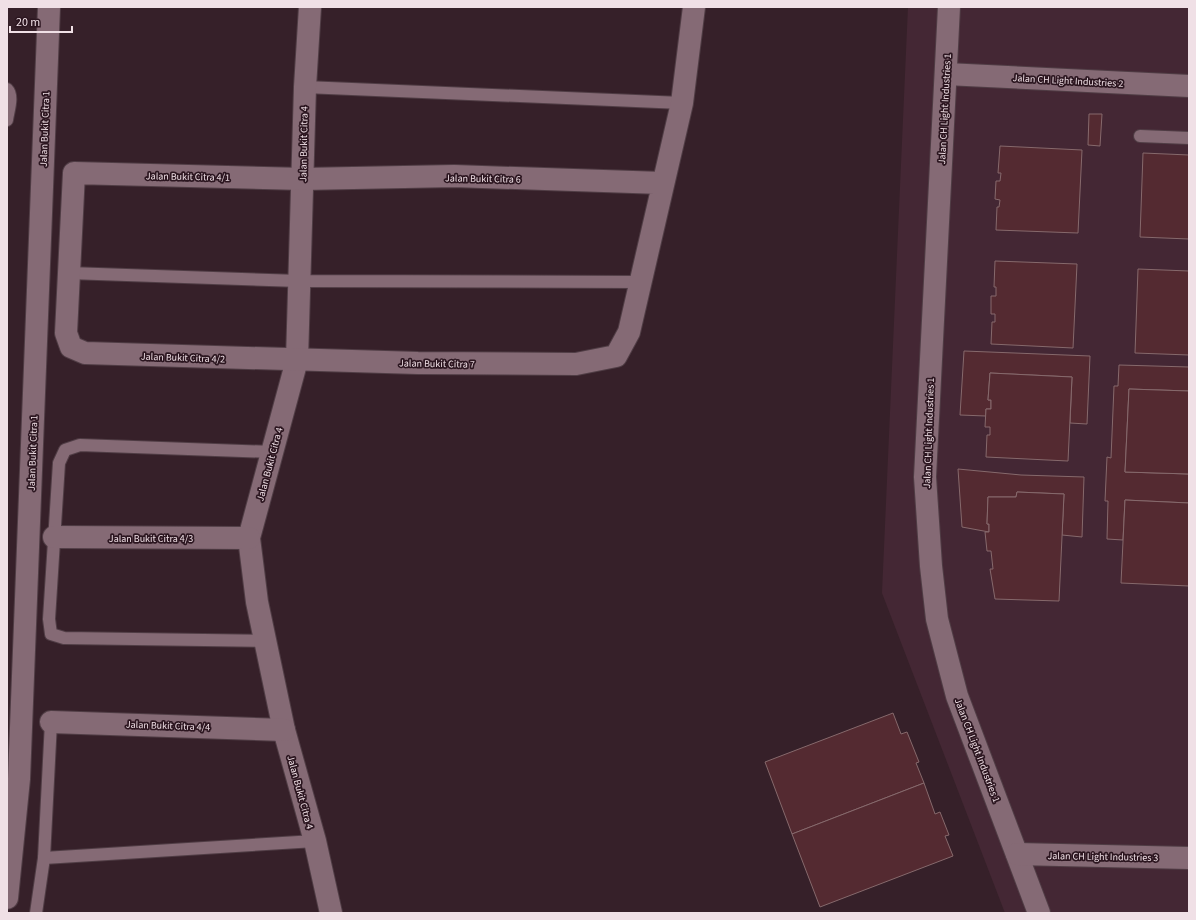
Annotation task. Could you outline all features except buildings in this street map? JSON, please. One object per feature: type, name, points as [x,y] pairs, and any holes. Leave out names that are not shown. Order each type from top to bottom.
[{"type":"street","name":"Jalan Bukit Citra 1","points":[[7,898],[19,779],[49,7]]},
{"type":"street","name":"Jalan Bukit Citra 4","points":[[310,7],[304,87],[303,179],[297,360],[248,538],[257,602],[284,730],[315,841],[331,913]]},
{"type":"street","name":"Jalan Bukit Citra 7","points":[[297,360],[418,363],[576,364],[616,356],[630,332],[662,183],[682,103],[694,7]]},
{"type":"street","name":"Jalan CH Light Industries 1","points":[[949,7],[925,477],[931,566],[937,619],[957,696],[1039,913]]},
{"type":"street","name":"Jalan CH Light Industries 2","points":[[946,74],[1189,86]]},
{"type":"street","name":"Jalan Bukit Citra 4/1","points":[[69,273],[74,174],[303,179]]},
{"type":"street","name":"Jalan Bukit Citra 6","points":[[303,179],[454,176],[662,183]]},
{"type":"street","name":"Jalan Bukit Citra 4/2","points":[[69,273],[66,333],[70,347],[85,353],[297,360]]},
{"type":"street","name":"Jalan Bukit Citra 4/3","points":[[54,537],[248,538]]},
{"type":"street","name":"Jalan Bukit Citra 4/4","points":[[51,722],[284,730]]},
{"type":"street","name":"Jalan CH Light Industries 3","points":[[1017,854],[1189,858]]},
{"type":"lane","points":[[304,87],[682,103]]},
{"type":"lane","points":[[7,88],[10,91],[7,120]]},
{"type":"lane","points":[[1140,136],[1189,138]]},
{"type":"lane","points":[[69,273],[299,281],[641,282]]},
{"type":"lane","points":[[266,641],[64,638],[51,634],[49,619],[59,463],[65,450],[80,445],[272,452]]},
{"type":"lane","points":[[36,913],[44,858],[51,722]]},
{"type":"lane","points":[[44,858],[315,841]]},
{"type":"shaded area","points":[[908,7],[1189,7],[1189,913],[1005,913],[882,593]]}]
